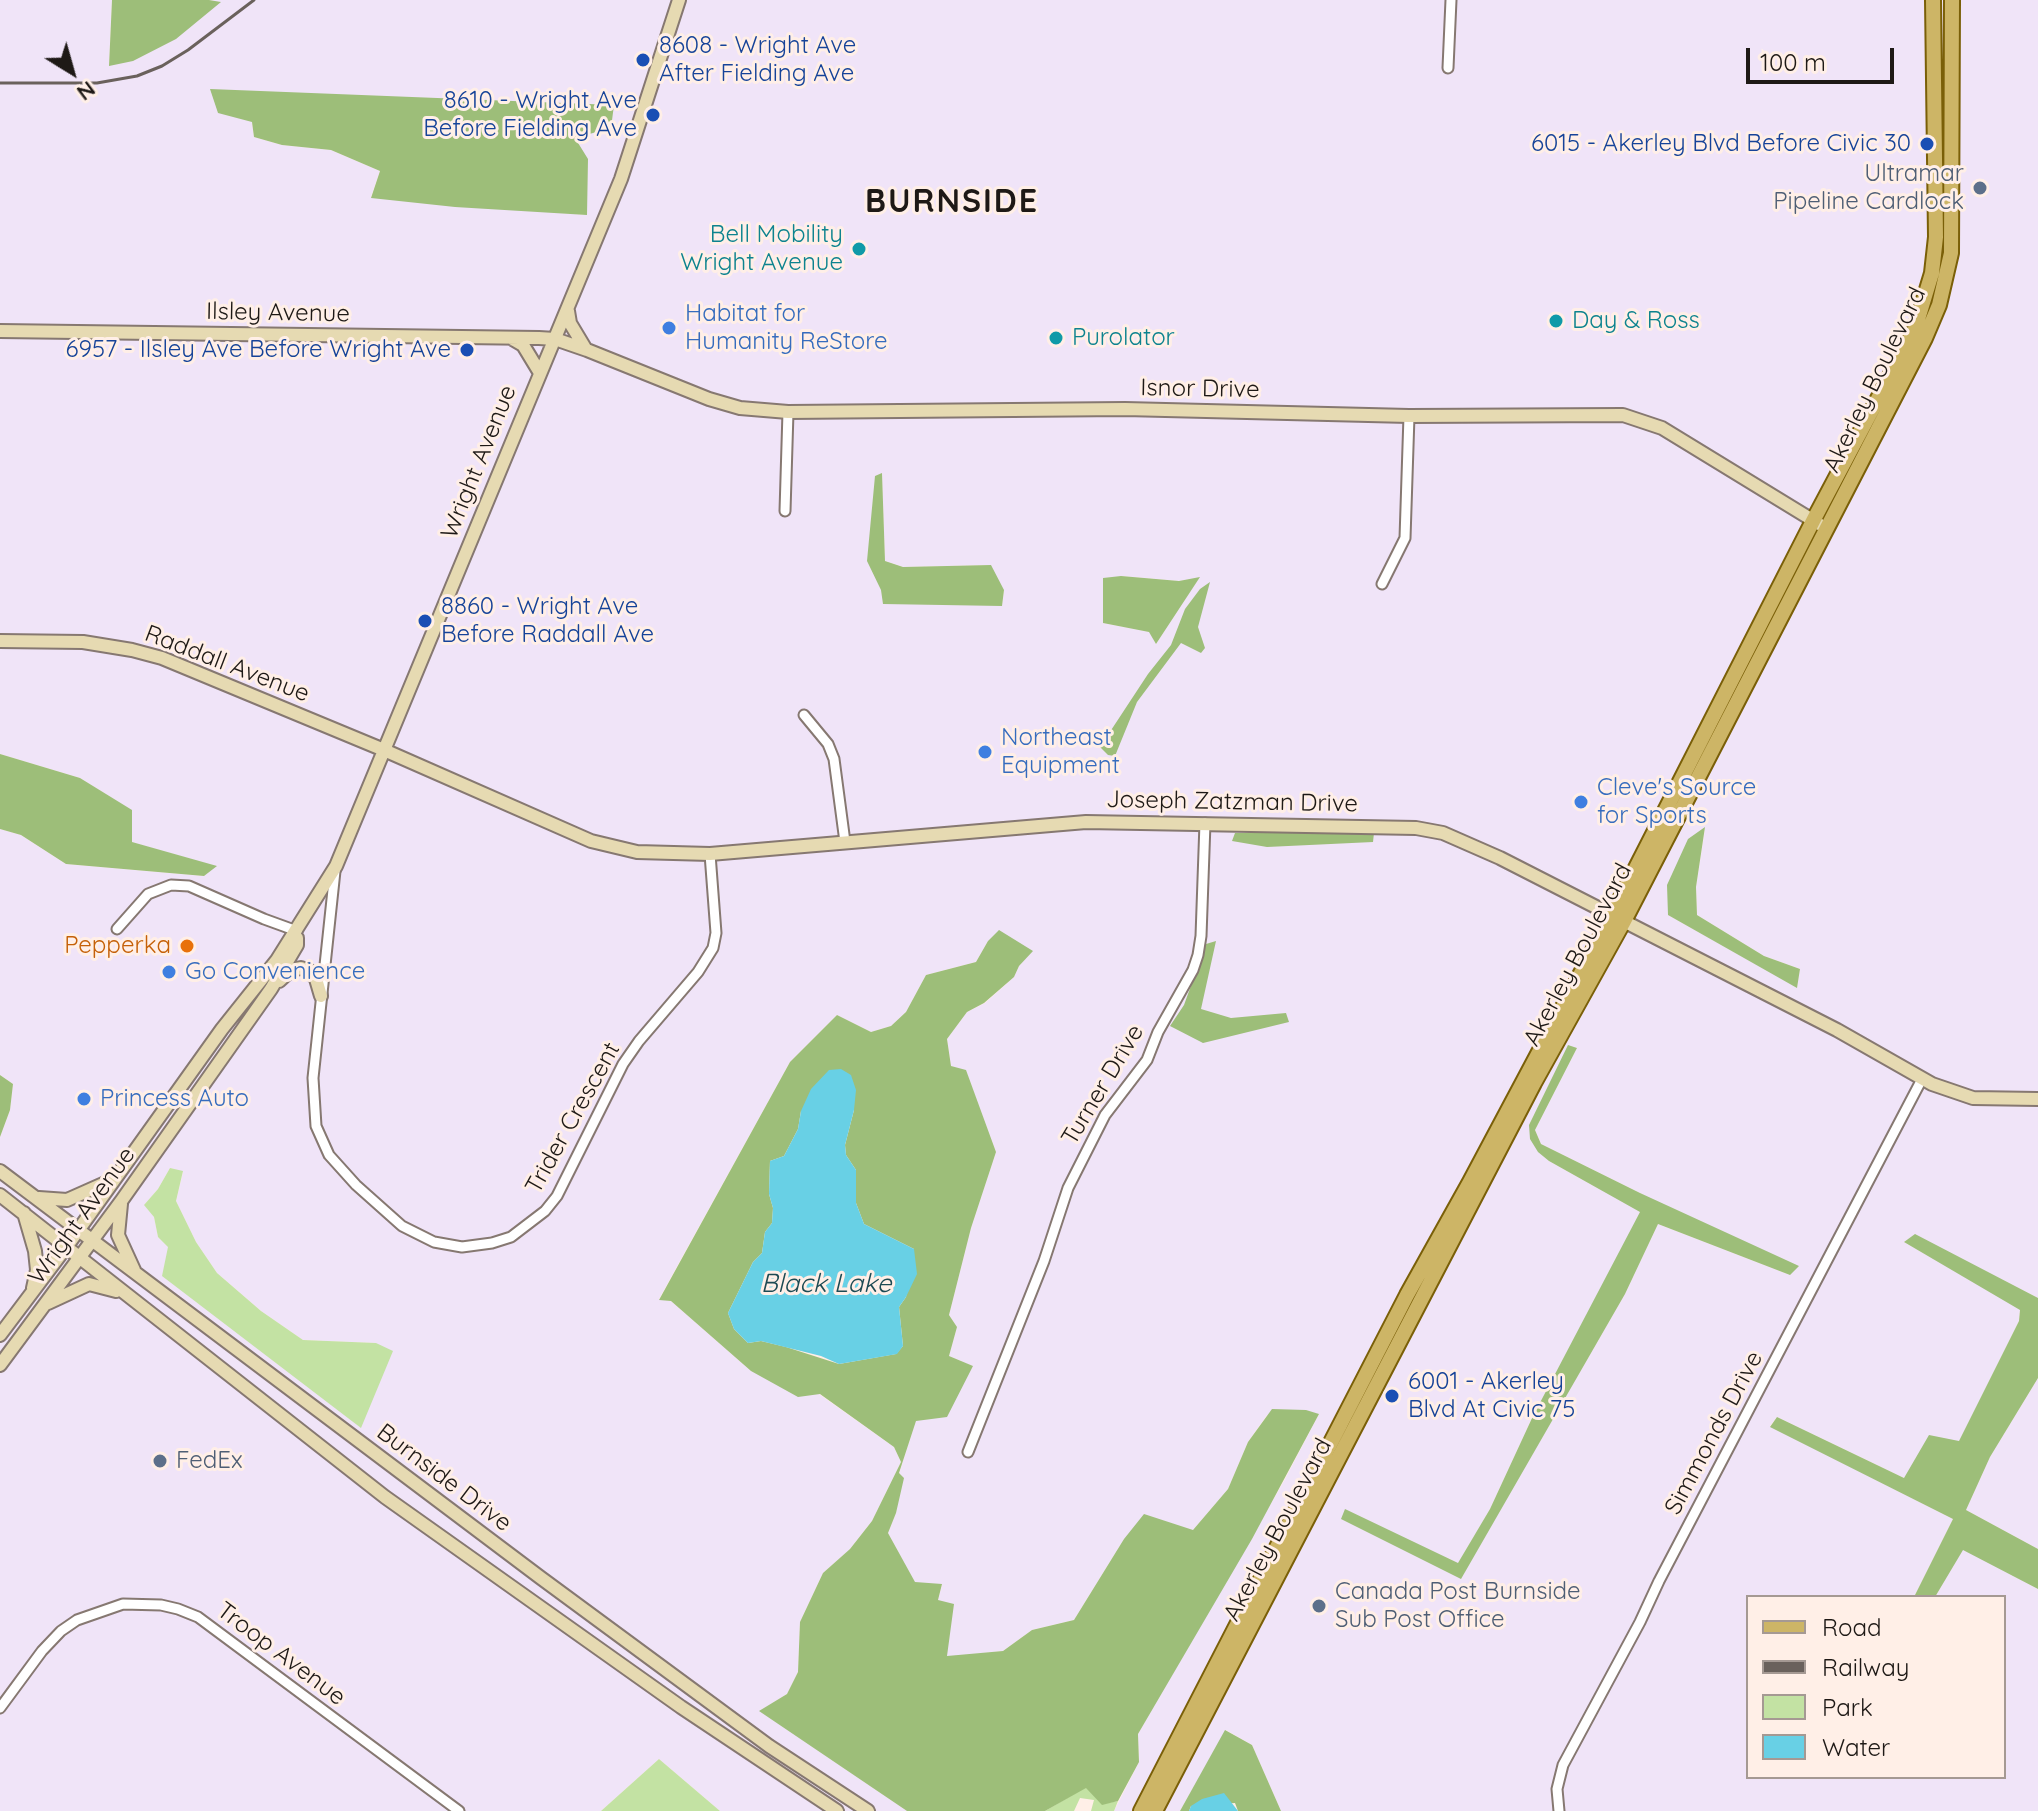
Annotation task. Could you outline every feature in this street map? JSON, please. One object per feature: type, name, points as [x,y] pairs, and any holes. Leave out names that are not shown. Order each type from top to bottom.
[{"type":"main road","name":"Wright Avenue","points":[[0,1335],[297,931],[336,866],[621,179],[679,0]]},
{"type":"main road","name":"Akerley Boulevard","points":[[1155,1811],[1534,1083],[1915,329],[1932,273],[1936,237],[1933,0]]},
{"type":"main road","name":"Akerley Boulevard","points":[[1819,524],[1925,338],[1948,275],[1952,229],[1952,0]]},
{"type":"main road","points":[[568,308],[570,323],[587,350]]},
{"type":"main road","name":"Ilsley Avenue","points":[[0,331],[555,339]]},
{"type":"main road","points":[[508,337],[523,345],[540,373]]},
{"type":"main road","name":"Isnor Drive","points":[[555,339],[709,399],[740,408],[788,412],[1125,409],[1409,416],[1623,415],[1662,428],[1819,524]]},
{"type":"main road","name":"Raddall Avenue","points":[[0,641],[83,642],[162,658],[384,750]]},
{"type":"main road","name":"Joseph Zatzman Drive","points":[[384,750],[591,841],[637,852],[710,854],[1086,822],[1416,828],[1443,833],[1469,843],[1837,1030],[1922,1079],[1973,1098],[2038,1099]]},
{"type":"main road","name":"Akerley Boulevard","points":[[1141,1811],[1407,1295],[1503,1116],[1618,918]]},
{"type":"main road","name":"Wright Avenue","points":[[0,1365],[122,1200],[271,989],[297,945],[297,931]]},
{"type":"main road","points":[[271,989],[291,970],[301,968],[310,971],[316,979],[321,996]]},
{"type":"main road","points":[[222,1029],[227,1038],[225,1055]]},
{"type":"main road","name":"Burnside Drive","points":[[0,1171],[405,1477],[769,1746],[868,1811]]},
{"type":"main road","points":[[37,1198],[67,1200],[115,1179]]},
{"type":"main road","name":"Burnside Drive","points":[[0,1195],[385,1497],[681,1707],[837,1811]]},
{"type":"main road","points":[[122,1200],[118,1235],[135,1273]]},
{"type":"main road","points":[[24,1213],[37,1270],[32,1293]]},
{"type":"main road","points":[[45,1304],[89,1284],[126,1295]]},
{"type":"street","points":[[1448,68],[1451,0]]},
{"type":"street","points":[[785,511],[788,412]]},
{"type":"street","points":[[1382,584],[1405,538],[1409,416]]},
{"type":"street","points":[[804,715],[828,744],[834,759],[845,842]]},
{"type":"street","name":"Turner Drive","points":[[968,1452],[1044,1261],[1068,1188],[1105,1115],[1147,1060],[1158,1032],[1193,970],[1201,936],[1205,823]]},
{"type":"street","name":"Trider Crescent","points":[[336,866],[313,1099],[316,1126],[329,1155],[385,1212],[418,1235],[434,1242],[462,1247],[511,1237],[540,1216],[557,1196],[623,1064],[698,972],[713,948],[716,933],[710,854]]},
{"type":"street","points":[[117,929],[148,894],[171,885],[180,885],[297,931]]},
{"type":"street","name":"Simmonds Drive","points":[[1559,1811],[1557,1789],[1563,1765],[1922,1079]]},
{"type":"street","name":"Troop Avenue","points":[[0,1708],[42,1651],[77,1620],[123,1604],[161,1605],[198,1617],[459,1811]]},
{"type":"shaded area","points":[[0,0],[112,0],[109,66],[220,2],[209,0],[2038,0],[2038,1298],[1915,1235],[1904,1242],[2020,1309],[2019,1321],[1959,1442],[1904,1478],[1777,1417],[1770,1426],[1953,1519],[1915,1595],[1746,1595],[1746,1779],[2006,1779],[2006,1595],[1936,1595],[1963,1549],[2038,1589],[2038,1811],[1281,1811],[1252,1745],[1226,1730],[1180,1811],[1114,1811],[1139,1762],[1138,1734],[1284,1481],[1319,1414],[1267,1415],[1248,1442],[1228,1489],[1193,1530],[1124,1539],[1074,1620],[1032,1630],[1003,1651],[946,1657],[938,1600],[942,1585],[915,1583],[888,1533],[896,1513],[899,1474],[916,1420],[972,1366],[949,1356],[957,1327],[949,1315],[971,1228],[996,1152],[966,1071],[951,1066],[947,1039],[967,1012],[985,1003],[1014,977],[1032,951],[988,941],[976,962],[926,975],[906,1012],[891,1026],[871,1032],[837,1015],[790,1062],[659,1299],[671,1301],[751,1371],[819,1394],[894,1447],[901,1462],[872,1521],[850,1549],[823,1573],[800,1622],[798,1672],[787,1694],[760,1711],[907,1811],[720,1811],[659,1759],[601,1811],[0,1811],[0,1137],[10,1110],[13,1084],[0,1075],[0,829],[21,835],[66,864],[204,876],[215,866],[131,842],[131,810],[80,778],[0,754]],"holes":[[[252,122],[586,215],[371,197],[380,171],[331,150],[282,145],[254,137]],[[882,473],[885,561],[903,567],[990,565],[1004,591],[1002,605],[883,603]],[[1121,576],[1179,581],[1199,578],[1156,644],[1150,632],[1103,623]],[[1705,829],[1696,887],[1697,915],[1764,956],[1800,969],[1797,987],[1668,915]],[[1569,1046],[1577,1048],[1535,1130],[1541,1144],[1640,1193],[1790,1275],[1658,1224],[1625,1294],[1461,1578],[1448,1558],[1458,1564],[1490,1509],[1533,1416],[1641,1212],[1549,1161],[1529,1125]],[[170,1168],[183,1172],[176,1201],[196,1242],[217,1273],[261,1311],[303,1340],[376,1343],[360,1427],[158,1237],[154,1217],[145,1204]]]},
{"type":"shaded area","points":[[2038,1378],[2038,1549],[1966,1510],[1990,1457]]},
{"type":"green space","points":[[112,0],[221,2],[176,39],[133,61],[109,66]]},
{"type":"green space","points":[[210,89],[614,105],[611,128],[575,138],[588,159],[587,215],[371,198],[380,171],[331,150],[282,145],[254,137],[252,122],[218,113]]},
{"type":"green space","points":[[882,473],[885,561],[903,567],[991,565],[1004,590],[1002,606],[883,604],[881,590],[867,561],[875,476]]},
{"type":"green space","points":[[1121,576],[1179,581],[1200,577],[1156,644],[1149,632],[1103,623],[1103,578]]},
{"type":"green space","points":[[1210,582],[1198,627],[1205,648],[1201,653],[1181,643],[1137,702],[1115,756],[1108,755],[1100,747],[1171,645],[1185,609],[1200,589]]},
{"type":"green space","points":[[0,754],[80,778],[132,810],[132,842],[217,866],[204,876],[66,864],[21,835],[0,829]]},
{"type":"green space","points":[[1705,827],[1696,887],[1697,915],[1764,956],[1800,969],[1797,988],[1668,915],[1667,885],[1688,839]]},
{"type":"green space","points":[[1235,833],[1374,833],[1373,842],[1267,847],[1232,841]]},
{"type":"green space","points":[[999,930],[1033,951],[1019,966],[1014,977],[984,1003],[967,1012],[947,1039],[951,1066],[966,1070],[996,1152],[971,1228],[949,1315],[957,1327],[949,1356],[973,1366],[947,1417],[916,1421],[899,1473],[904,1478],[888,1533],[915,1582],[942,1584],[938,1600],[954,1604],[947,1656],[1003,1651],[1032,1630],[1074,1620],[1124,1539],[1144,1514],[1193,1530],[1228,1489],[1248,1442],[1272,1409],[1306,1410],[1319,1414],[1252,1539],[1138,1734],[1139,1762],[1118,1801],[1102,1805],[1086,1788],[1045,1811],[907,1811],[759,1711],[787,1694],[798,1672],[800,1622],[823,1573],[850,1549],[872,1521],[901,1462],[894,1447],[820,1394],[798,1397],[751,1371],[671,1301],[659,1300],[790,1062],[837,1015],[871,1032],[891,1026],[906,1012],[926,975],[976,962],[988,941]],"holes":[[[854,1110],[845,1145],[846,1155],[856,1170],[856,1203],[864,1224],[914,1249],[906,1297],[899,1307],[903,1346],[896,1354],[839,1364],[761,1341],[748,1343],[734,1329],[728,1313],[753,1262],[762,1253],[765,1232],[772,1223],[770,1161],[784,1156],[798,1129],[801,1111]]]},
{"type":"green space","points":[[1216,941],[1201,1009],[1231,1018],[1286,1013],[1289,1022],[1203,1043],[1170,1026],[1184,1005],[1206,944]]},
{"type":"green space","points":[[1568,1045],[1577,1048],[1535,1130],[1541,1144],[1799,1266],[1790,1275],[1658,1224],[1625,1294],[1461,1579],[1341,1519],[1345,1509],[1458,1563],[1490,1509],[1533,1416],[1640,1212],[1549,1161],[1538,1152],[1530,1139],[1529,1125]]},
{"type":"green space","points":[[0,1075],[13,1084],[10,1110],[0,1137]]},
{"type":"green space","points":[[170,1168],[183,1171],[176,1201],[196,1242],[217,1273],[261,1311],[303,1340],[376,1343],[393,1351],[361,1428],[162,1276],[168,1247],[158,1237],[154,1217],[144,1205]]},
{"type":"green space","points":[[1915,1234],[2038,1298],[2038,1378],[1990,1457],[1966,1510],[2038,1549],[2038,1589],[1963,1550],[1936,1595],[1915,1595],[1953,1519],[1770,1427],[1777,1417],[1904,1478],[1929,1435],[1959,1441],[2019,1321],[2020,1310],[1904,1242]]},
{"type":"green space","points":[[1225,1730],[1252,1745],[1281,1811],[1238,1811],[1235,1803],[1191,1806],[1189,1811],[1180,1811]]},
{"type":"green space","points":[[659,1759],[720,1811],[601,1811]]},
{"type":"green space","points":[[1086,1787],[1102,1804],[1118,1801],[1114,1811],[1091,1811],[1094,1800],[1080,1798],[1074,1811],[1045,1811]]},
{"type":"water","name":"Black Lake","points":[[841,1069],[851,1075],[856,1090],[845,1145],[846,1155],[856,1170],[856,1203],[864,1224],[914,1249],[917,1274],[899,1307],[903,1346],[897,1354],[839,1364],[821,1356],[761,1341],[748,1343],[734,1329],[728,1313],[753,1262],[762,1253],[765,1232],[772,1223],[770,1161],[784,1156],[798,1129],[801,1111],[811,1089],[829,1070]]},
{"type":"water","points":[[1224,1793],[1238,1811],[1189,1811],[1202,1799]]},
{"type":"railway","points":[[0,83],[97,83],[137,76],[162,66],[188,50],[254,0]]},
{"type":"place","name":"8608 - Wright Ave After Fielding Ave","points":[[643,60]]},
{"type":"place","name":"8610 - Wright Ave Before Fielding Ave","points":[[653,115]]},
{"type":"place","name":"6015 - Akerley Blvd Before Civic 30","points":[[1927,144]]},
{"type":"place","name":"Ultramar Pipeline Cardlock","points":[[1980,188]]},
{"type":"place","name":"Bell Mobility Wright Avenue","points":[[859,249]]},
{"type":"place","name":"Day & Ross","points":[[1556,321]]},
{"type":"place","name":"Habitat for Humanity ReStore","points":[[669,328]]},
{"type":"place","name":"Purolator","points":[[1056,338]]},
{"type":"place","name":"6957 - Ilsley Ave Before Wright Ave","points":[[467,350]]},
{"type":"place","name":"8860 - Wright Ave Before Raddall Ave","points":[[425,621]]},
{"type":"place","name":"Northeast Equipment","points":[[985,752]]},
{"type":"place","name":"Cleve's Source for Sports","points":[[1581,802]]},
{"type":"place","name":"Pepperka","points":[[187,946]]},
{"type":"place","name":"Go Convenience","points":[[169,972]]},
{"type":"place","name":"Princess Auto","points":[[84,1099]]},
{"type":"place","name":"6001 - Akerley Blvd At Civic 75","points":[[1392,1396]]},
{"type":"place","name":"FedEx","points":[[160,1461]]},
{"type":"place","name":"Canada Post Burnside Sub Post Office","points":[[1319,1606]]},
{"type":"district","name":"BURNSIDE","points":[[952,202]]}]
